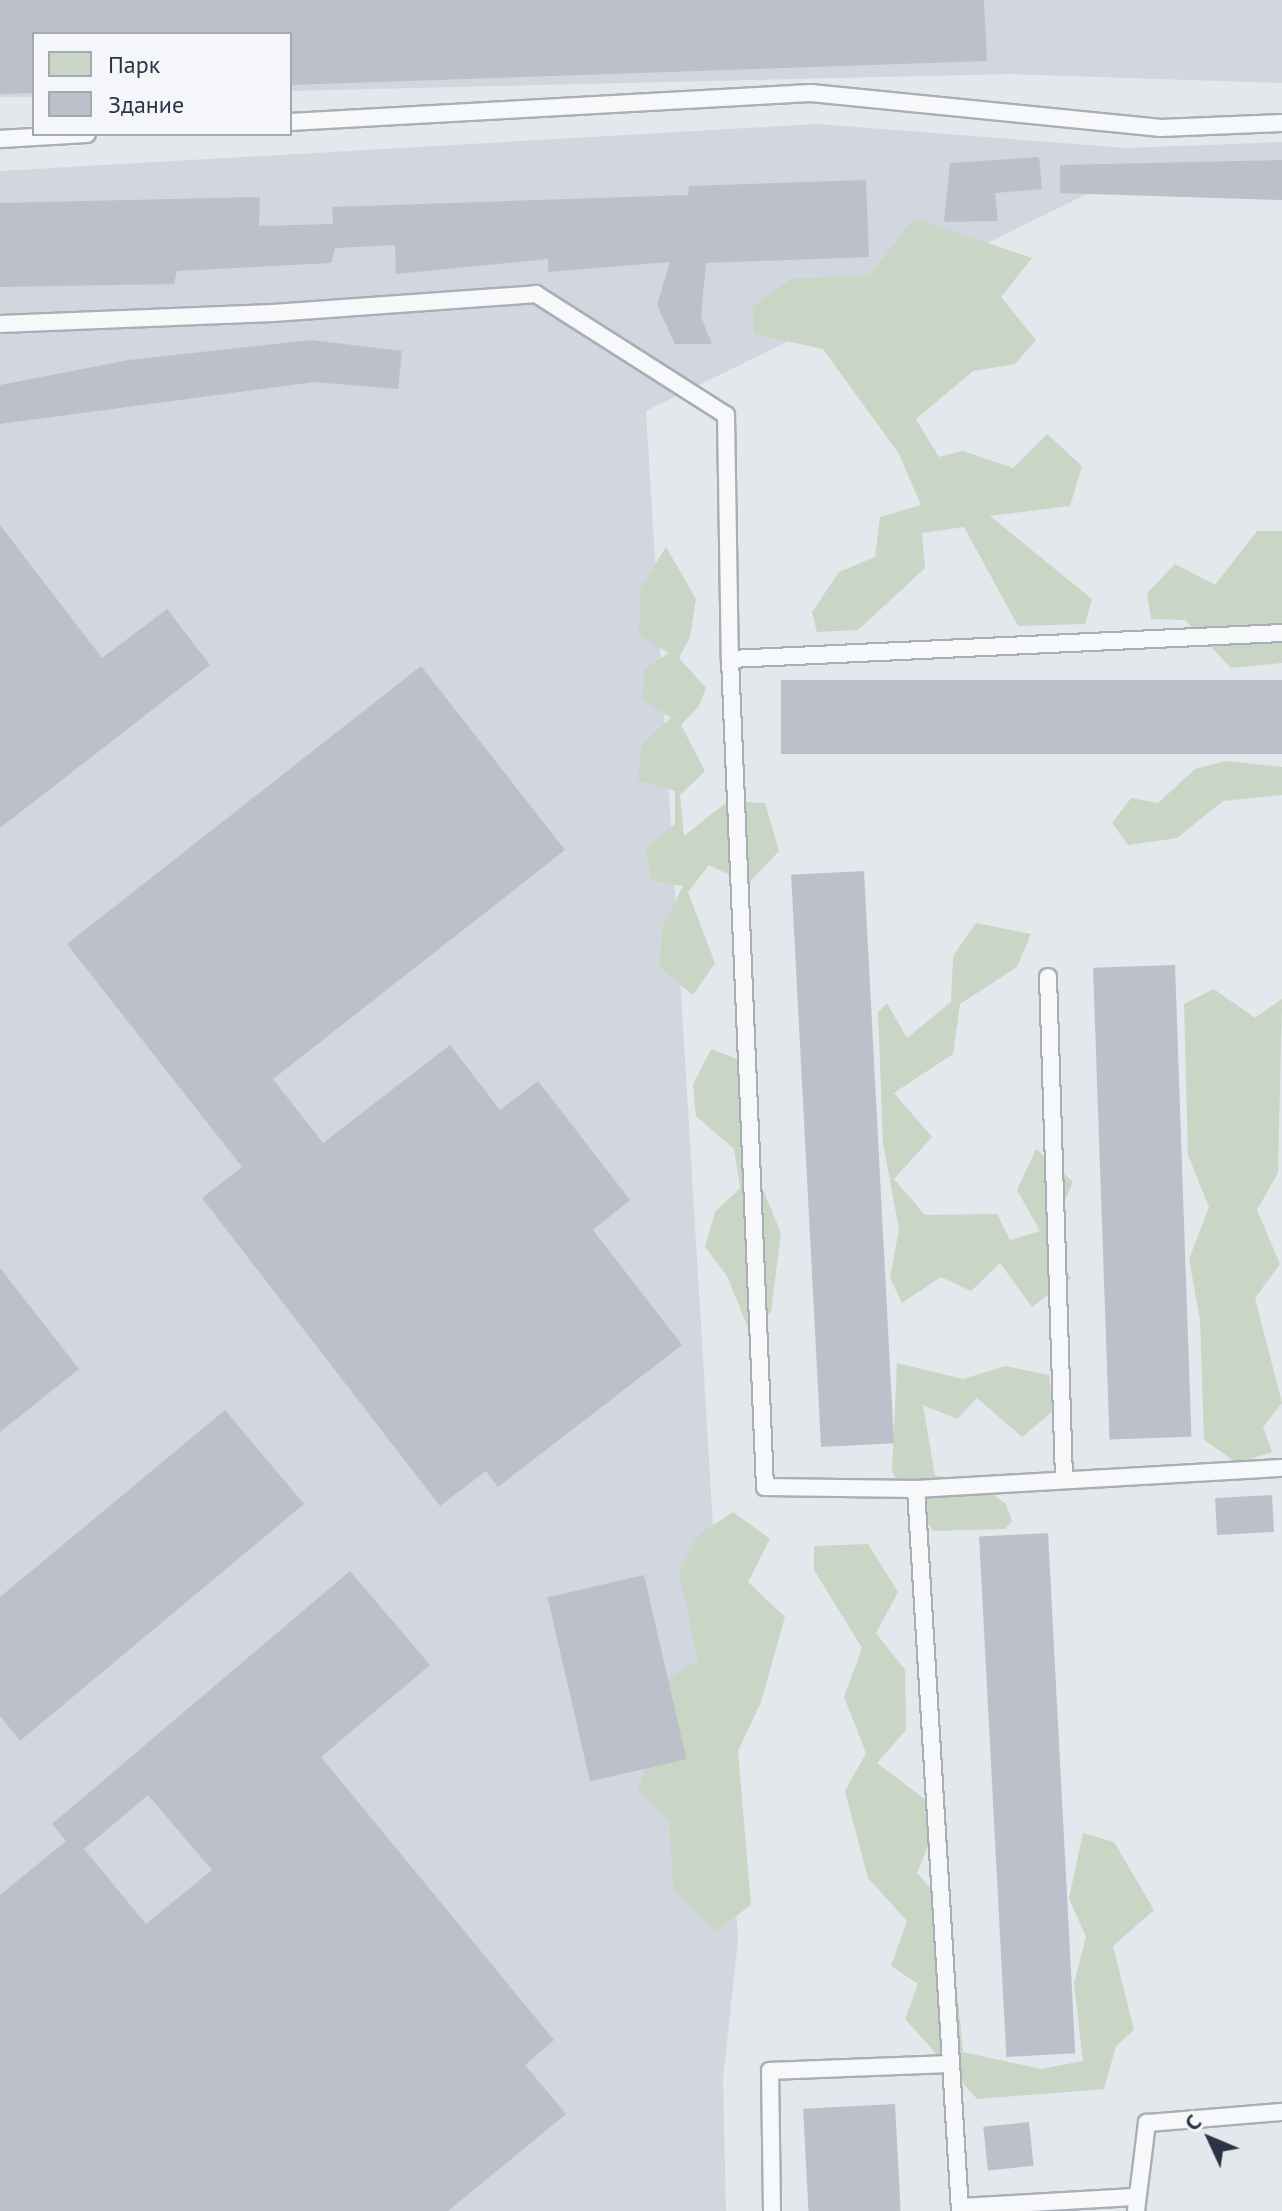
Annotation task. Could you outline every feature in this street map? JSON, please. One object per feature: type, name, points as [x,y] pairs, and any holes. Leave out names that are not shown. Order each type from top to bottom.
[{"type":"lane","points":[[292,122],[811,93],[1161,128],[1282,123]]},
{"type":"lane","points":[[0,139],[52,136]]},
{"type":"lane","points":[[0,324],[273,313],[536,294],[726,415],[730,659],[765,1487],[916,1489],[1064,1477],[1282,1468]]},
{"type":"lane","points":[[730,659],[1282,633]]},
{"type":"lane","points":[[1048,977],[1064,1477]]},
{"type":"lane","points":[[916,1489],[960,2209],[1135,2204],[1147,2123],[1282,2112]]},
{"type":"lane","points":[[772,2211],[770,2071],[949,2064]]},
{"type":"shaded area","points":[[0,0],[1282,0],[1282,83],[1011,74],[292,91],[292,32],[32,32],[32,97],[0,97]]},
{"type":"shaded area","points":[[818,124],[1126,148],[1282,142],[1282,200],[1089,193],[646,411],[738,1941],[723,2078],[726,2211],[0,2211],[0,171]]},
{"type":"green space","points":[[914,218],[1032,258],[1001,297],[1036,340],[1015,364],[973,371],[916,419],[939,457],[963,451],[1013,468],[1047,434],[1082,466],[1070,506],[990,516],[1092,599],[1085,624],[1018,626],[964,527],[922,533],[925,568],[858,630],[817,632],[812,612],[839,572],[875,557],[880,517],[921,505],[899,454],[823,349],[755,334],[752,307],[791,279],[870,275]]},
{"type":"green space","points":[[1257,531],[1282,531],[1282,663],[1231,668],[1185,620],[1151,619],[1147,593],[1175,564],[1215,585]]},
{"type":"green space","points":[[666,547],[696,599],[690,637],[679,658],[706,688],[699,706],[681,725],[705,771],[680,795],[684,836],[728,801],[765,803],[779,851],[748,884],[709,865],[688,892],[715,963],[693,995],[660,968],[662,928],[683,886],[652,881],[645,848],[675,824],[675,791],[638,780],[642,744],[671,718],[642,700],[645,668],[669,653],[639,635],[640,589]]},
{"type":"green space","points":[[1226,761],[1282,767],[1282,795],[1223,801],[1177,838],[1128,845],[1112,823],[1131,798],[1158,803],[1195,769]]},
{"type":"green space","points":[[976,923],[1031,934],[1017,967],[960,1004],[953,1054],[894,1093],[932,1137],[894,1179],[925,1215],[997,1214],[1010,1240],[1040,1231],[1017,1190],[1036,1149],[1073,1182],[1047,1241],[1071,1278],[1032,1307],[1000,1263],[971,1291],[941,1277],[902,1303],[890,1278],[899,1229],[883,1143],[878,1012],[887,1003],[907,1038],[951,1002],[953,956]]},
{"type":"green space","points":[[1214,989],[1255,1018],[1282,999],[1278,1173],[1257,1210],[1280,1264],[1255,1298],[1282,1403],[1263,1427],[1272,1452],[1237,1463],[1204,1440],[1200,1320],[1189,1259],[1209,1207],[1188,1155],[1184,1004]]},
{"type":"green space","points":[[711,1049],[757,1067],[746,1149],[781,1233],[771,1312],[751,1335],[727,1276],[705,1247],[715,1212],[740,1188],[734,1149],[696,1116],[693,1085]]},
{"type":"green space","points":[[897,1363],[963,1379],[1005,1366],[1049,1375],[1053,1411],[1022,1437],[977,1398],[957,1419],[923,1405],[935,1476],[971,1479],[1006,1504],[1012,1521],[1005,1529],[933,1531],[892,1472]]},
{"type":"green space","points":[[733,1512],[770,1539],[748,1582],[785,1617],[761,1702],[738,1751],[751,1905],[715,1932],[673,1887],[669,1821],[638,1789],[662,1727],[653,1688],[698,1661],[679,1573],[697,1536]]},
{"type":"green space","points":[[868,1544],[898,1592],[876,1633],[905,1670],[906,1730],[877,1763],[942,1812],[917,1873],[949,1909],[963,2052],[1041,2069],[1083,2061],[1074,1983],[1086,1937],[1069,1898],[1083,1833],[1114,1842],[1154,1910],[1113,1946],[1134,2030],[1116,2046],[1104,2089],[977,2099],[905,2019],[918,1984],[891,1966],[907,1921],[868,1878],[845,1791],[866,1753],[844,1697],[862,1648],[814,1570],[814,1546]]},
{"type":"building","points":[[0,0],[984,0],[987,61],[292,85],[292,32],[32,32],[32,93],[0,94]]},
{"type":"building","points":[[1039,157],[1042,189],[995,193],[998,221],[944,222],[950,163]]},
{"type":"building","points":[[1282,160],[1282,200],[1060,193],[1060,165]]},
{"type":"building","points":[[866,180],[869,257],[706,263],[701,317],[712,344],[675,344],[657,305],[670,262],[548,272],[548,259],[396,274],[395,245],[335,248],[331,263],[177,271],[174,284],[0,287],[0,203],[260,197],[259,226],[333,224],[332,207],[688,195],[689,186]]},
{"type":"building","points":[[311,340],[402,351],[398,389],[314,382],[0,424],[0,385],[129,360]]},
{"type":"building","points":[[0,525],[102,658],[167,609],[210,665],[0,828]]},
{"type":"building","points":[[421,666],[565,850],[273,1079],[323,1143],[450,1045],[500,1110],[538,1081],[630,1200],[593,1230],[682,1345],[498,1487],[486,1471],[440,1506],[202,1198],[242,1167],[67,944]]},
{"type":"building","points":[[781,680],[1282,680],[1282,754],[781,754]]},
{"type":"building","points":[[864,871],[894,1443],[821,1447],[791,875]]},
{"type":"building","points":[[1175,965],[1191,1437],[1110,1440],[1093,968]]},
{"type":"building","points":[[0,1268],[79,1369],[0,1432]]},
{"type":"building","points":[[225,1410],[304,1504],[20,1741],[0,1716],[0,1597]]},
{"type":"building","points":[[1272,1495],[1274,1532],[1217,1535],[1215,1498]]},
{"type":"building","points":[[1048,1533],[1075,2053],[1006,2057],[979,1537]]},
{"type":"building","points":[[350,1571],[430,1665],[321,1757],[554,2040],[525,2065],[566,2114],[448,2211],[0,2211],[0,1895],[66,1841],[52,1824]],"holes":[[[148,1795],[212,1870],[146,1924],[84,1849]]]},
{"type":"building","points":[[644,1575],[687,1759],[590,1781],[548,1597]]},
{"type":"building","points":[[895,2104],[901,2211],[808,2211],[803,2109]]},
{"type":"building","points":[[1029,2122],[1034,2166],[988,2171],[983,2127]]}]
